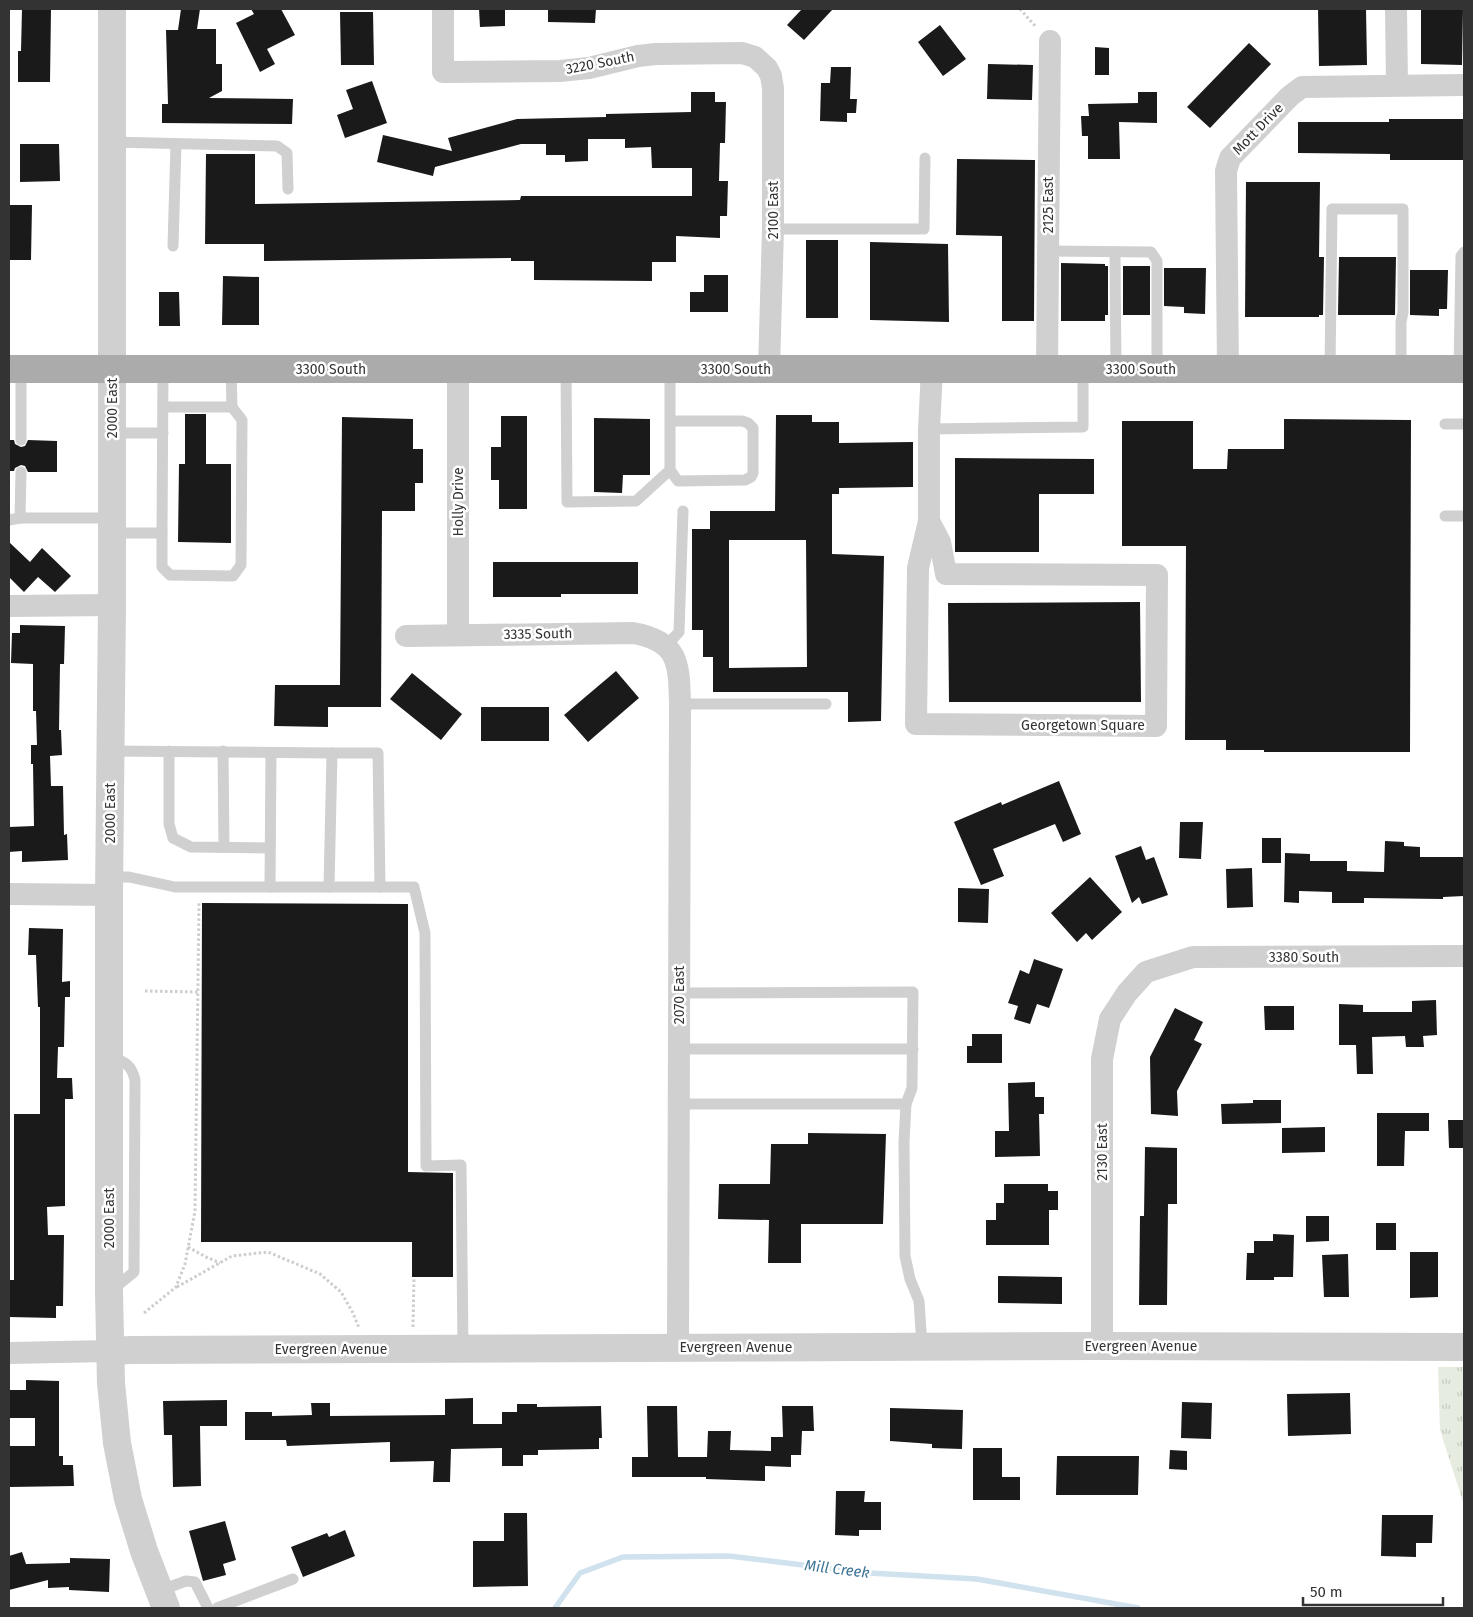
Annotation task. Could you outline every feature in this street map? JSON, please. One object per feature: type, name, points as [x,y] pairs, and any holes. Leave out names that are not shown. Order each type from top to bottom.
[{"type":"main road","name":"3300 South","points":[[15,369],[1462,369]]},
{"type":"street","name":"2000 East","points":[[112,9],[112,605],[108,1293],[113,1412],[123,1473],[136,1526],[162,1600]]},
{"type":"street","name":"3220 South","points":[[443,9],[443,72],[560,71],[589,68],[638,56],[672,53],[742,53],[755,57]]},
{"type":"street","points":[[1396,9],[1397,85]]},
{"type":"street","name":"2125 East","points":[[1047,369],[1050,41]]},
{"type":"street","name":"2100 East","points":[[755,57],[767,68],[771,76],[772,88],[773,229],[769,370]]},
{"type":"street","name":"Mott Drive","points":[[1228,369],[1226,171],[1230,158],[1290,96],[1302,87],[1464,85]]},
{"type":"street","name":"Georgetown Square","points":[[929,521],[940,542],[946,574],[1157,575],[1156,726],[916,724],[918,568],[929,521],[929,429],[932,369]]},
{"type":"street","name":"Holly Drive","points":[[458,370],[458,635]]},
{"type":"street","points":[[9,606],[112,605]]},
{"type":"street","name":"3335 South","points":[[406,636],[632,633],[650,636],[666,646]]},
{"type":"street","name":"2070 East","points":[[666,646],[674,658],[679,676],[680,704],[678,1347]]},
{"type":"street","points":[[9,894],[109,886]]},
{"type":"street","name":"3380 South","points":[[1146,972],[1192,957],[1464,956]]},
{"type":"street","name":"2130 East","points":[[1102,1346],[1102,1058],[1110,1019],[1127,993],[1146,972]]},
{"type":"street","name":"Evergreen Avenue","points":[[9,1353],[131,1350],[678,1347],[1464,1347]]},
{"type":"lane","points":[[112,142],[277,146],[287,153],[288,189]]},
{"type":"lane","points":[[173,246],[176,144]]},
{"type":"lane","points":[[773,229],[924,229],[925,158]]},
{"type":"lane","points":[[1330,369],[1332,210],[1403,209],[1401,369]]},
{"type":"lane","points":[[1048,251],[1151,252],[1157,260],[1158,369]]},
{"type":"lane","points":[[1115,252],[1116,369]]},
{"type":"lane","points":[[1462,369],[1461,256],[1464,252]]},
{"type":"lane","points":[[15,369],[21,440]]},
{"type":"lane","points":[[929,429],[1083,427],[1083,369]]},
{"type":"lane","points":[[163,370],[162,567],[170,575],[233,576],[241,565],[242,420],[232,406],[231,370]]},
{"type":"lane","points":[[566,370],[567,502],[636,501],[670,470]]},
{"type":"lane","points":[[670,370],[670,422],[670,470],[678,481],[745,480],[753,473],[753,428],[748,423],[742,421],[670,422]]},
{"type":"lane","points":[[163,406],[232,406]]},
{"type":"lane","points":[[1445,424],[1464,424]]},
{"type":"lane","points":[[112,433],[163,433]]},
{"type":"lane","points":[[21,472],[14,519],[112,526],[162,533]]},
{"type":"lane","points":[[666,646],[679,632],[683,511]]},
{"type":"lane","points":[[1445,516],[1464,516]]},
{"type":"lane","points":[[680,704],[826,704]]},
{"type":"lane","points":[[110,751],[378,753],[380,887]]},
{"type":"lane","points":[[169,751],[169,824],[173,838],[191,847],[270,848]]},
{"type":"lane","points":[[223,751],[224,847]]},
{"type":"lane","points":[[270,887],[271,753]]},
{"type":"lane","points":[[329,887],[332,753]]},
{"type":"lane","points":[[109,886],[129,877],[175,887],[414,887],[426,933],[426,1166],[462,1165],[463,1348]]},
{"type":"lane","points":[[678,993],[912,992],[912,1088],[906,1104],[904,1142],[905,1256],[910,1279],[919,1301],[922,1346]]},
{"type":"lane","points":[[678,1049],[912,1049]]},
{"type":"lane","points":[[678,1104],[906,1104]]},
{"type":"lane","points":[[217,1608],[293,1579]]},
{"type":"lane","points":[[162,1600],[186,1581],[196,1582],[208,1608]]},
{"type":"path","points":[[176,1287],[185,1264],[196,1211],[199,901]]},
{"type":"path","points":[[144,991],[198,992]]},
{"type":"path","points":[[188,1246],[220,1263]]},
{"type":"path","points":[[144,1312],[176,1287],[232,1256],[268,1252],[320,1274],[341,1292],[353,1313],[359,1329]]},
{"type":"path","points":[[413,1330],[414,1277]]},
{"type":"green space","points":[[1438,1367],[1464,1367],[1464,1505],[1440,1430]]},
{"type":"building","points":[[22,9],[51,9],[50,82],[18,82],[18,51],[21,51]]},
{"type":"building","points":[[181,9],[200,9],[197,29],[216,29],[216,64],[222,64],[222,91],[209,98],[293,99],[292,124],[162,123],[162,104],[168,104],[166,30],[178,30]]},
{"type":"building","points":[[251,9],[281,9],[295,35],[267,49],[275,64],[260,72],[236,23],[254,14]]},
{"type":"building","points":[[479,9],[505,9],[505,26],[480,27]]},
{"type":"building","points":[[548,9],[596,9],[595,23],[548,22]]},
{"type":"building","points":[[802,9],[833,9],[804,40],[787,25]]},
{"type":"building","points":[[1318,9],[1366,9],[1367,65],[1319,66]]},
{"type":"building","points":[[1421,9],[1463,9],[1462,65],[1421,64]]},
{"type":"building","points":[[340,12],[373,12],[374,65],[341,65]]},
{"type":"building","points":[[940,25],[966,59],[943,76],[918,42]]},
{"type":"building","points":[[1249,43],[1271,64],[1210,128],[1187,107]]},
{"type":"building","points":[[1095,47],[1109,48],[1109,75],[1095,75]]},
{"type":"building","points":[[988,64],[1033,65],[1032,100],[987,99]]},
{"type":"building","points":[[831,67],[851,67],[850,99],[857,99],[856,113],[847,113],[847,122],[820,121],[821,83],[830,83]]},
{"type":"building","points":[[372,81],[387,123],[345,138],[337,115],[353,109],[346,90]]},
{"type":"building","points":[[691,92],[715,92],[715,102],[726,102],[725,143],[720,143],[719,181],[728,181],[727,216],[720,216],[720,238],[676,236],[676,262],[652,262],[652,281],[534,280],[534,261],[511,261],[511,258],[264,261],[264,244],[205,244],[206,154],[255,154],[255,204],[520,200],[521,196],[692,196],[692,168],[652,168],[651,147],[625,148],[625,139],[588,139],[588,161],[565,162],[565,155],[546,155],[546,144],[521,144],[435,167],[433,176],[377,162],[383,135],[452,151],[448,138],[517,119],[606,117],[606,114],[691,112]]},
{"type":"building","points":[[1138,92],[1157,92],[1157,123],[1119,122],[1120,159],[1088,159],[1088,136],[1082,136],[1081,116],[1089,116],[1088,104],[1138,103]]},
{"type":"building","points":[[1389,119],[1464,119],[1464,160],[1390,160],[1390,154],[1298,153],[1298,122],[1389,122]]},
{"type":"building","points":[[20,144],[59,144],[60,181],[20,182]]},
{"type":"building","points":[[957,159],[1035,160],[1034,321],[1002,321],[1002,236],[956,235]]},
{"type":"building","points":[[1246,182],[1320,182],[1319,257],[1324,257],[1323,315],[1319,315],[1319,317],[1245,317]]},
{"type":"building","points":[[9,205],[32,205],[31,260],[9,260]]},
{"type":"building","points":[[806,240],[838,240],[838,318],[806,318]]},
{"type":"building","points":[[870,242],[948,244],[949,322],[870,320]]},
{"type":"building","points":[[1339,257],[1396,257],[1395,315],[1338,315]]},
{"type":"building","points":[[1061,263],[1105,264],[1105,266],[1108,266],[1108,315],[1105,315],[1105,321],[1061,321]]},
{"type":"building","points":[[1123,266],[1150,266],[1150,315],[1123,315]]},
{"type":"building","points":[[1164,268],[1206,268],[1205,314],[1184,313],[1184,307],[1164,306]]},
{"type":"building","points":[[1410,270],[1448,270],[1447,309],[1439,309],[1439,316],[1410,315]]},
{"type":"building","points":[[704,275],[728,275],[728,312],[690,312],[690,292],[704,292]]},
{"type":"building","points":[[223,276],[259,277],[259,325],[222,325]]},
{"type":"building","points":[[159,292],[179,292],[180,326],[159,326]]},
{"type":"building","points":[[185,414],[206,414],[206,464],[231,464],[231,543],[178,542],[179,464],[185,464]]},
{"type":"building","points":[[776,415],[812,415],[812,422],[839,422],[839,443],[913,442],[913,487],[839,488],[839,494],[832,494],[832,554],[884,556],[881,721],[848,722],[848,692],[713,692],[713,657],[703,657],[703,630],[692,630],[692,529],[710,529],[710,511],[775,511]],"holes":[[[729,540],[806,540],[807,667],[729,668]]]},
{"type":"building","points":[[501,416],[527,416],[527,509],[499,509],[499,480],[491,480],[491,447],[501,447]]},
{"type":"building","points":[[342,417],[413,419],[413,449],[423,449],[423,483],[415,483],[415,511],[382,511],[381,707],[328,707],[328,727],[274,726],[275,685],[340,685]]},
{"type":"building","points":[[594,418],[650,419],[650,475],[623,475],[622,493],[594,492]]},
{"type":"building","points":[[1284,419],[1411,420],[1410,752],[1264,752],[1264,750],[1226,750],[1226,740],[1185,740],[1186,546],[1122,546],[1122,421],[1193,421],[1193,469],[1227,469],[1228,449],[1284,449]]},
{"type":"building","points":[[9,440],[14,440],[15,444],[21,447],[25,446],[28,440],[57,441],[57,472],[28,472],[25,466],[21,465],[15,468],[14,471],[9,471]]},
{"type":"building","points":[[955,458],[1094,459],[1094,494],[1039,494],[1039,552],[955,552]]},
{"type":"building","points":[[9,542],[30,562],[42,548],[71,576],[55,592],[38,577],[24,592],[9,577]]},
{"type":"building","points":[[493,562],[638,562],[638,594],[561,594],[561,597],[493,597]]},
{"type":"building","points":[[1140,602],[1141,702],[949,702],[948,603]]},
{"type":"building","points":[[20,625],[65,626],[64,664],[60,664],[59,730],[61,730],[62,755],[50,756],[51,786],[63,786],[64,835],[67,834],[68,860],[22,862],[22,851],[9,852],[9,827],[34,826],[31,745],[37,745],[36,711],[33,711],[33,664],[11,663],[12,633],[20,633]]},
{"type":"building","points":[[616,671],[639,698],[588,742],[564,715]]},
{"type":"building","points":[[412,673],[462,714],[441,740],[390,699]]},
{"type":"building","points":[[481,707],[549,707],[549,741],[481,741]]},
{"type":"building","points":[[1059,781],[1081,834],[1063,842],[1055,824],[993,849],[1004,876],[981,885],[954,822],[1001,802],[1002,805]]},
{"type":"building","points":[[1180,822],[1203,822],[1201,859],[1179,858]]},
{"type":"building","points":[[1262,838],[1281,838],[1281,863],[1262,863]]},
{"type":"building","points":[[1385,841],[1404,842],[1404,846],[1420,847],[1420,857],[1464,857],[1464,896],[1443,897],[1443,899],[1364,898],[1364,903],[1332,903],[1332,892],[1299,891],[1299,903],[1284,902],[1285,853],[1310,854],[1310,861],[1347,861],[1347,871],[1384,872]]},
{"type":"building","points":[[1141,846],[1146,860],[1154,857],[1168,895],[1142,904],[1139,897],[1132,903],[1115,856]]},
{"type":"building","points":[[1252,868],[1253,907],[1227,908],[1226,869]]},
{"type":"building","points":[[1090,877],[1122,912],[1092,940],[1086,933],[1077,942],[1051,913]]},
{"type":"building","points":[[958,888],[989,889],[988,923],[958,922]]},
{"type":"building","points":[[202,903],[408,904],[408,1172],[453,1173],[453,1277],[412,1277],[412,1242],[201,1242]]},
{"type":"building","points":[[29,928],[63,929],[62,982],[70,981],[70,997],[65,997],[64,1047],[58,1047],[57,1078],[72,1078],[73,1099],[65,1099],[65,1206],[47,1207],[48,1235],[64,1235],[63,1306],[56,1306],[56,1318],[9,1317],[9,1280],[14,1280],[14,1114],[40,1114],[40,1007],[38,1007],[36,955],[28,955]]},
{"type":"building","points":[[1034,959],[1063,969],[1049,1008],[1037,1004],[1030,1024],[1014,1019],[1018,1006],[1008,1003],[1020,970],[1029,974]]},
{"type":"building","points":[[1436,1000],[1437,1035],[1423,1036],[1424,1047],[1406,1047],[1405,1036],[1372,1037],[1373,1074],[1357,1074],[1356,1045],[1339,1045],[1339,1004],[1363,1005],[1363,1012],[1412,1012],[1412,1001]]},
{"type":"building","points":[[1264,1006],[1294,1006],[1294,1030],[1265,1030]]},
{"type":"building","points":[[1175,1008],[1203,1022],[1194,1040],[1202,1044],[1177,1091],[1178,1116],[1151,1114],[1150,1057]]},
{"type":"building","points":[[972,1034],[1002,1034],[1002,1063],[967,1063],[967,1046],[972,1046]]},
{"type":"building","points":[[1035,1082],[1035,1097],[1044,1097],[1044,1114],[1039,1114],[1040,1156],[995,1157],[995,1131],[1009,1131],[1008,1083]]},
{"type":"building","points":[[1253,1100],[1281,1100],[1281,1123],[1222,1124],[1221,1104],[1253,1103]]},
{"type":"building","points":[[1377,1113],[1429,1113],[1429,1131],[1405,1131],[1404,1166],[1377,1166]]},
{"type":"building","points":[[1448,1120],[1464,1120],[1464,1148],[1449,1148]]},
{"type":"building","points":[[1325,1127],[1325,1152],[1282,1153],[1282,1128]]},
{"type":"building","points":[[808,1133],[886,1134],[883,1224],[801,1224],[801,1263],[768,1263],[769,1220],[718,1219],[719,1184],[770,1184],[771,1144],[808,1144]]},
{"type":"building","points":[[1145,1147],[1177,1148],[1177,1204],[1168,1204],[1167,1305],[1139,1305],[1140,1216],[1144,1216]]},
{"type":"building","points":[[1004,1184],[1048,1184],[1048,1191],[1058,1191],[1058,1210],[1049,1210],[1049,1245],[986,1245],[986,1220],[996,1220],[996,1203],[1004,1203]]},
{"type":"building","points":[[1306,1216],[1329,1216],[1329,1241],[1306,1242]]},
{"type":"building","points":[[1376,1223],[1396,1223],[1396,1250],[1376,1250]]},
{"type":"building","points":[[1273,1234],[1294,1235],[1293,1277],[1274,1277],[1274,1280],[1246,1280],[1247,1253],[1254,1253],[1254,1241],[1273,1241]]},
{"type":"building","points":[[1410,1252],[1438,1252],[1438,1297],[1410,1298]]},
{"type":"building","points":[[1348,1254],[1349,1297],[1324,1297],[1322,1255]]},
{"type":"building","points":[[998,1276],[1062,1277],[1062,1304],[998,1303]]},
{"type":"building","points":[[26,1380],[59,1381],[59,1456],[63,1456],[63,1465],[73,1465],[74,1486],[9,1487],[9,1446],[35,1446],[35,1418],[9,1418],[9,1390],[26,1390]]},
{"type":"building","points":[[1350,1393],[1351,1434],[1288,1436],[1287,1394]]},
{"type":"building","points":[[473,1398],[473,1424],[502,1424],[502,1412],[517,1412],[517,1404],[537,1404],[537,1407],[601,1406],[602,1438],[599,1438],[599,1449],[538,1450],[538,1455],[523,1455],[523,1466],[502,1466],[502,1448],[451,1449],[450,1482],[433,1482],[434,1461],[390,1462],[390,1442],[287,1446],[286,1440],[245,1440],[245,1412],[272,1412],[272,1416],[312,1415],[311,1403],[330,1403],[330,1416],[445,1415],[445,1399]]},
{"type":"building","points":[[227,1400],[227,1426],[200,1426],[201,1486],[173,1487],[172,1435],[164,1435],[163,1401]]},
{"type":"building","points":[[1182,1402],[1212,1403],[1211,1439],[1181,1438]]},
{"type":"building","points":[[647,1406],[677,1406],[678,1457],[707,1457],[708,1431],[731,1431],[730,1450],[771,1451],[771,1437],[783,1437],[782,1406],[813,1406],[814,1431],[802,1431],[801,1455],[791,1455],[791,1467],[765,1466],[765,1481],[706,1479],[706,1477],[632,1477],[632,1457],[648,1457]]},
{"type":"building","points":[[890,1408],[963,1410],[962,1449],[932,1448],[932,1444],[890,1441]]},
{"type":"building","points":[[973,1448],[1002,1448],[1002,1477],[1020,1477],[1020,1500],[973,1500]]},
{"type":"building","points":[[1170,1450],[1187,1451],[1187,1470],[1169,1469]]},
{"type":"building","points":[[1057,1456],[1139,1456],[1138,1495],[1056,1495]]},
{"type":"building","points":[[836,1491],[865,1491],[864,1502],[881,1502],[881,1530],[859,1530],[859,1536],[835,1535]]},
{"type":"building","points":[[504,1513],[527,1513],[528,1586],[473,1587],[473,1541],[504,1541]]},
{"type":"building","points":[[1382,1515],[1433,1515],[1432,1543],[1416,1543],[1416,1557],[1381,1556]]},
{"type":"building","points":[[225,1521],[236,1560],[223,1564],[226,1575],[203,1581],[189,1531]]},
{"type":"building","points":[[345,1530],[355,1556],[303,1577],[291,1547],[327,1533],[329,1537]]},
{"type":"building","points":[[22,1552],[26,1564],[70,1563],[70,1558],[110,1559],[109,1592],[69,1590],[69,1587],[48,1588],[48,1580],[9,1590],[9,1556]]},
{"type":"waterway","name":"Mill Creek","points":[[555,1608],[580,1573],[623,1557],[729,1556],[869,1573],[977,1579],[1138,1608]]}]
